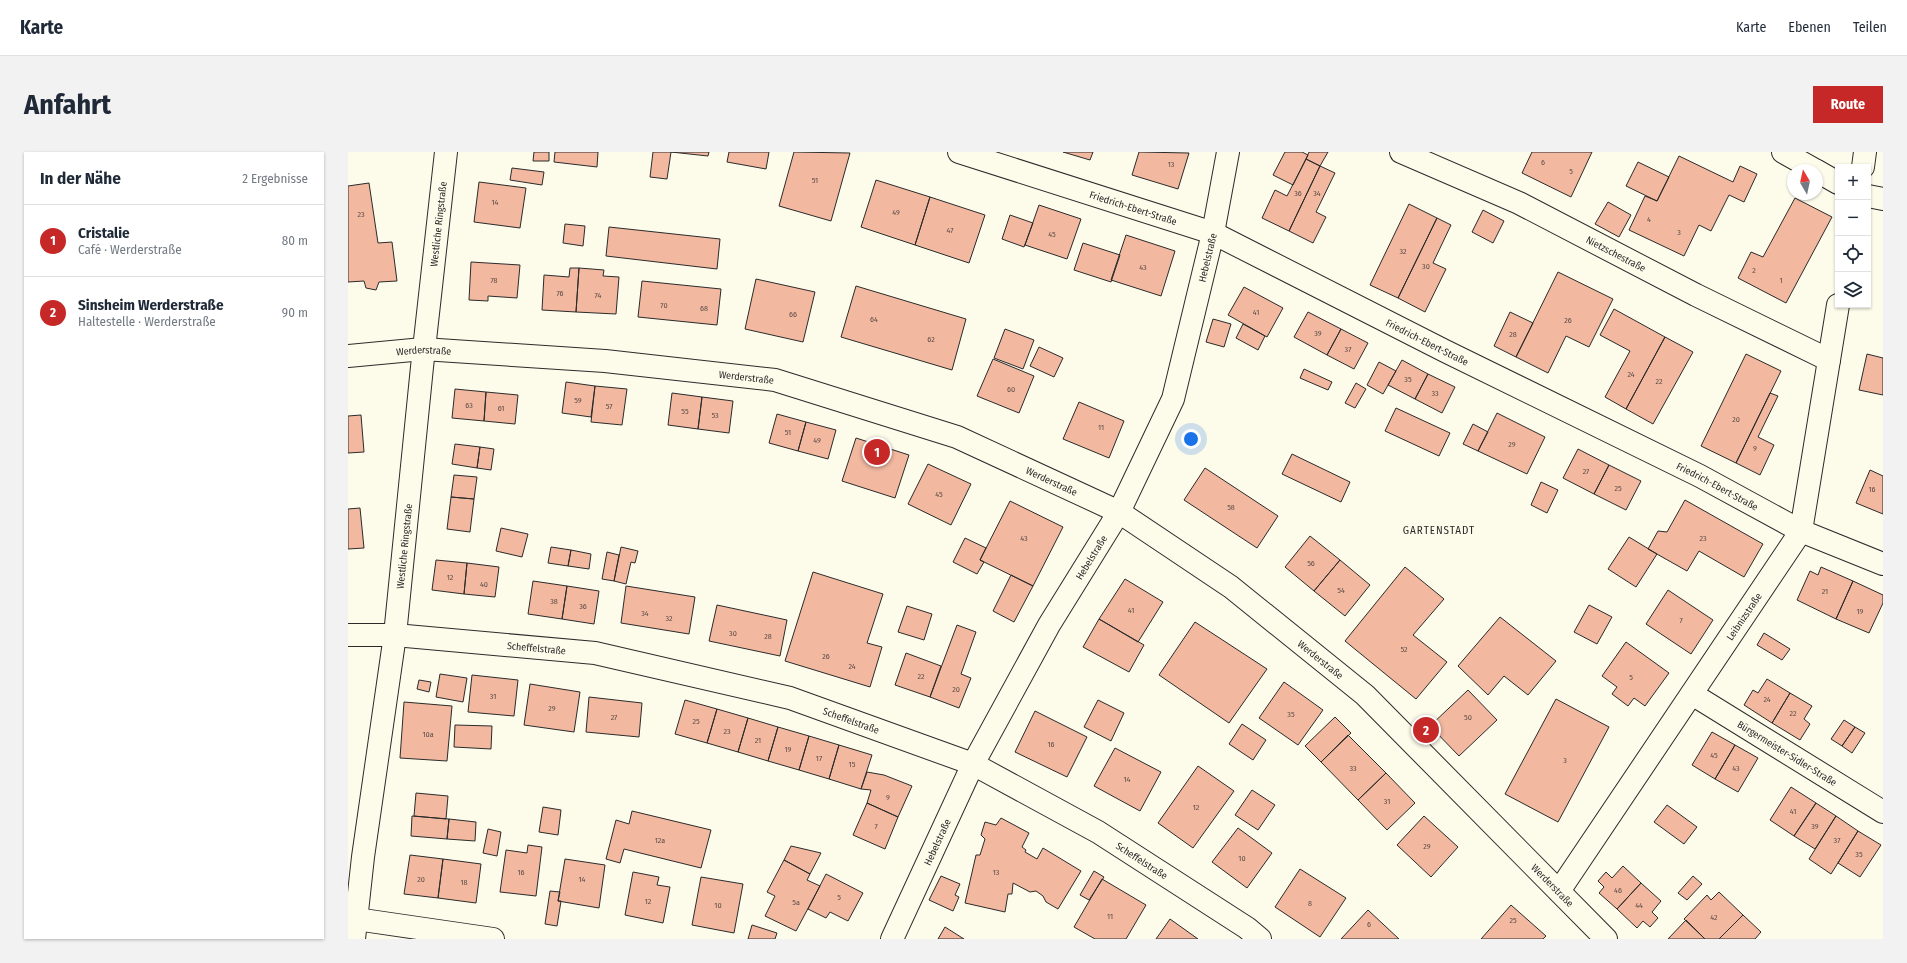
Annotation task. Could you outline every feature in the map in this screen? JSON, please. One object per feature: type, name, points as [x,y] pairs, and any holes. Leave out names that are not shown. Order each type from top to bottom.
[{"type":"street","name":"Westliche Ringstraße","points":[[355,929],[363,857],[395,635],[446,152]]},
{"type":"street","name":"Friedrich-Ebert-Straße","points":[[959,152],[1213,233],[1445,351],[1700,476],[1801,531],[1883,564]]},
{"type":"street","name":"Hebelstraße","points":[[892,939],[973,764],[1049,624],[1119,512],[1173,399],[1213,233],[1228,152]]},
{"type":"street","name":"Nietzschestraße","points":[[1401,152],[1520,203],[1696,295],[1829,360]]},
{"type":"street","points":[[1783,152],[1804,164]]},
{"type":"street","points":[[1863,164],[1865,152]]},
{"type":"street","points":[[1823,175],[1835,181]]},
{"type":"street","points":[[1871,197],[1883,199]]},
{"type":"street","name":"Leibnizstraße","points":[[1559,891],[1801,531],[1838,308]]},
{"type":"street","name":"Werderstraße","points":[[348,356],[424,349],[605,361],[774,380],[957,436],[1119,512],[1231,587],[1365,696],[1606,939]]},
{"type":"street","name":"Scheffelstraße","points":[[348,635],[395,635],[595,653],[790,698],[973,764],[1098,832],[1247,928],[1260,939]]},
{"type":"street","name":"Bürgermeister-Sidler-Straße","points":[[1692,694],[1883,812]]},
{"type":"street","points":[[355,929],[493,939]]},
{"type":"building","points":[[534,152],[549,152],[549,161],[533,161]]},
{"type":"building","points":[[555,152],[598,152],[597,167],[554,162]]},
{"type":"building","points":[[653,152],[671,152],[667,179],[650,177]]},
{"type":"building","points":[[671,152],[709,152],[708,156]]},
{"type":"building","points":[[729,152],[769,152],[766,169],[727,162]]},
{"type":"building","points":[[794,152],[850,153],[831,221],[779,206]]},
{"type":"building","points":[[1063,152],[1093,152],[1090,160]]},
{"type":"building","points":[[1139,152],[1189,153],[1178,189],[1132,175]]},
{"type":"building","points":[[1285,152],[1302,152],[1308,155],[1293,185],[1273,175]]},
{"type":"building","points":[[1309,152],[1328,152],[1320,166],[1306,159]]},
{"type":"building","points":[[1532,152],[1592,152],[1571,197],[1522,173]]},
{"type":"building","points":[[1679,156],[1733,182],[1740,166],[1757,174],[1744,202],[1729,195],[1711,231],[1699,225],[1684,256],[1629,230],[1645,196],[1657,201]]},
{"type":"building","points":[[1306,159],[1320,166],[1289,231],[1262,218],[1275,190],[1287,196]]},
{"type":"building","points":[[1638,162],[1669,177],[1657,201],[1626,186]]},
{"type":"building","points":[[1320,166],[1335,173],[1316,212],[1326,217],[1313,243],[1289,231]]},
{"type":"building","points":[[512,168],[544,172],[542,185],[510,180]]},
{"type":"building","points":[[876,180],[930,197],[915,245],[861,227]]},
{"type":"building","points":[[479,182],[526,188],[520,228],[474,222]]},
{"type":"building","points":[[369,183],[378,243],[392,242],[397,281],[379,282],[376,290],[366,288],[364,281],[348,282],[348,186]]},
{"type":"building","points":[[930,197],[985,215],[969,263],[915,245]]},
{"type":"building","points":[[1794,200],[1799,200],[1832,217],[1786,303],[1738,278],[1751,252],[1763,257]]},
{"type":"building","points":[[1608,202],[1631,215],[1619,237],[1595,224]]},
{"type":"building","points":[[1409,204],[1437,218],[1398,298],[1370,285]]},
{"type":"building","points":[[1039,205],[1081,219],[1067,259],[1025,245]]},
{"type":"building","points":[[1483,210],[1504,221],[1493,243],[1472,232]]},
{"type":"building","points":[[1010,215],[1033,223],[1024,247],[1002,239]]},
{"type":"building","points":[[1437,218],[1451,225],[1433,263],[1446,269],[1425,312],[1398,298]]},
{"type":"building","points":[[565,224],[585,226],[583,246],[563,243]]},
{"type":"building","points":[[609,227],[720,239],[717,269],[606,256]]},
{"type":"building","points":[[1126,235],[1175,251],[1161,296],[1111,280]]},
{"type":"building","points":[[1083,243],[1120,255],[1111,282],[1074,270]]},
{"type":"building","points":[[471,262],[520,265],[517,298],[488,296],[488,301],[469,300]]},
{"type":"building","points":[[570,268],[579,268],[576,312],[542,310],[544,275],[569,277]]},
{"type":"building","points":[[579,268],[604,270],[603,276],[619,277],[616,314],[576,312]]},
{"type":"building","points":[[1558,272],[1613,299],[1589,347],[1566,336],[1548,373],[1516,357]]},
{"type":"building","points":[[756,279],[815,292],[803,342],[745,329]]},
{"type":"building","points":[[642,281],[721,289],[717,325],[638,317]]},
{"type":"building","points":[[856,286],[966,319],[952,370],[841,337]]},
{"type":"building","points":[[1244,287],[1283,308],[1267,337],[1228,315]]},
{"type":"building","points":[[1614,309],[1665,337],[1626,409],[1605,397],[1630,351],[1600,335]]},
{"type":"building","points":[[1308,312],[1341,329],[1327,355],[1294,337]]},
{"type":"building","points":[[1510,312],[1533,323],[1516,357],[1494,346]]},
{"type":"building","points":[[1213,319],[1231,324],[1224,347],[1206,342]]},
{"type":"building","points":[[1243,324],[1265,336],[1258,350],[1236,338]]},
{"type":"building","points":[[1005,329],[1034,340],[1023,369],[994,358]]},
{"type":"building","points":[[1341,329],[1368,343],[1354,369],[1327,355]]},
{"type":"building","points":[[1665,337],[1693,352],[1653,424],[1626,409]]},
{"type":"building","points":[[1039,347],[1063,358],[1054,377],[1030,366]]},
{"type":"building","points":[[1746,354],[1781,371],[1736,463],[1701,446]]},
{"type":"building","points":[[1867,354],[1883,358],[1883,395],[1859,390]]},
{"type":"building","points":[[993,359],[1034,376],[1019,413],[977,396]]},
{"type":"building","points":[[1402,360],[1428,374],[1415,399],[1388,385]]},
{"type":"building","points":[[1379,362],[1396,371],[1383,394],[1367,385]]},
{"type":"building","points":[[1304,369],[1332,382],[1328,390],[1300,378]]},
{"type":"building","points":[[1428,374],[1455,387],[1442,413],[1415,399]]},
{"type":"building","points":[[566,382],[595,386],[591,417],[562,413]]},
{"type":"building","points":[[1356,383],[1366,389],[1355,408],[1345,403]]},
{"type":"building","points":[[595,386],[627,389],[622,425],[591,422]]},
{"type":"building","points":[[455,389],[486,392],[484,421],[452,418]]},
{"type":"building","points":[[486,392],[518,395],[515,424],[484,421]]},
{"type":"building","points":[[672,393],[702,397],[698,429],[668,425]]},
{"type":"building","points":[[1770,393],[1778,396],[1758,437],[1774,445],[1760,475],[1736,463]]},
{"type":"building","points":[[702,397],[733,401],[729,433],[698,429]]},
{"type":"building","points":[[1079,402],[1124,421],[1109,458],[1063,439]]},
{"type":"building","points":[[1396,408],[1450,433],[1439,456],[1385,431]]},
{"type":"building","points":[[1497,413],[1545,437],[1527,474],[1478,451]]},
{"type":"building","points":[[777,414],[806,422],[798,451],[769,443]]},
{"type":"building","points":[[361,415],[364,452],[348,453],[348,416]]},
{"type":"building","points":[[806,422],[836,430],[828,459],[798,451]]},
{"type":"building","points":[[1473,424],[1488,432],[1478,451],[1463,444]]},
{"type":"building","points":[[856,438],[909,455],[895,498],[842,481]]},
{"type":"building","points":[[455,444],[480,447],[477,468],[452,464]]},
{"type":"building","points":[[480,447],[494,449],[491,470],[477,468]]},
{"type":"building","points":[[1578,449],[1609,465],[1594,494],[1563,478]]},
{"type":"building","points":[[1292,454],[1350,482],[1341,502],[1282,474]]},
{"type":"building","points":[[928,464],[971,484],[951,525],[908,504]]},
{"type":"building","points":[[1609,465],[1641,481],[1626,510],[1594,494]]},
{"type":"building","points":[[1205,468],[1278,516],[1257,548],[1184,500]]},
{"type":"building","points":[[1870,470],[1883,476],[1883,514],[1856,503]]},
{"type":"building","points":[[454,475],[477,477],[474,499],[451,497]]},
{"type":"building","points":[[1541,482],[1558,490],[1547,513],[1531,505]]},
{"type":"building","points":[[451,497],[474,499],[470,532],[447,529]]},
{"type":"building","points":[[1685,500],[1763,544],[1744,577],[1699,551],[1687,571],[1648,549],[1658,531],[1667,532]]},
{"type":"building","points":[[1010,501],[1063,527],[1033,586],[980,560]]},
{"type":"building","points":[[360,508],[364,548],[348,549],[348,509]]},
{"type":"building","points":[[501,528],[528,534],[522,557],[496,551]]},
{"type":"building","points":[[1310,536],[1340,560],[1314,591],[1285,567]]},
{"type":"building","points":[[1629,537],[1657,554],[1636,587],[1608,569]]},
{"type":"building","points":[[965,538],[986,548],[980,560],[984,562],[977,574],[953,562]]},
{"type":"building","points":[[551,547],[571,550],[568,566],[548,563]]},
{"type":"building","points":[[621,547],[638,551],[635,563],[631,562],[626,584],[614,581]]},
{"type":"building","points":[[571,550],[591,554],[589,569],[568,566]]},
{"type":"building","points":[[607,552],[619,555],[614,581],[602,579]]},
{"type":"building","points":[[436,560],[467,563],[464,594],[432,590]]},
{"type":"building","points":[[1340,560],[1370,585],[1345,616],[1314,591]]},
{"type":"building","points":[[467,563],[499,567],[495,597],[464,594]]},
{"type":"building","points":[[1405,567],[1444,599],[1413,635],[1447,662],[1416,699],[1345,641]]},
{"type":"building","points":[[1821,567],[1853,581],[1836,619],[1797,600],[1810,571],[1818,575]]},
{"type":"building","points":[[813,572],[883,594],[867,643],[882,647],[870,687],[785,661]]},
{"type":"building","points":[[1011,575],[1033,586],[1014,622],[993,611]]},
{"type":"building","points":[[1125,579],[1163,602],[1138,642],[1099,619]]},
{"type":"building","points":[[533,581],[567,586],[562,619],[528,614]]},
{"type":"building","points":[[1853,581],[1883,595],[1883,603],[1869,633],[1836,619]]},
{"type":"building","points":[[567,586],[599,591],[594,624],[562,619]]},
{"type":"building","points":[[626,586],[695,597],[689,634],[621,623]]},
{"type":"building","points":[[1668,590],[1713,620],[1691,654],[1646,624]]},
{"type":"building","points":[[717,605],[787,620],[780,656],[709,641]]},
{"type":"building","points":[[1589,605],[1612,617],[1597,644],[1574,632]]},
{"type":"building","points":[[907,606],[932,614],[924,640],[898,632]]},
{"type":"building","points":[[1500,617],[1556,661],[1528,695],[1504,676],[1488,695],[1458,666]]},
{"type":"building","points":[[1099,619],[1144,645],[1129,672],[1083,647]]},
{"type":"building","points":[[1195,622],[1267,669],[1229,723],[1159,675]]},
{"type":"building","points":[[957,625],[976,632],[961,674],[971,678],[959,708],[930,697]]},
{"type":"building","points":[[1764,633],[1790,649],[1782,660],[1757,645]]},
{"type":"building","points":[[1626,642],[1669,673],[1645,706],[1634,698],[1628,706],[1612,694],[1617,687],[1602,676]]},
{"type":"building","points":[[906,653],[941,666],[930,697],[895,685]]},
{"type":"building","points":[[440,674],[467,678],[463,702],[436,697]]},
{"type":"building","points":[[472,675],[518,680],[514,716],[468,712]]},
{"type":"building","points":[[1767,679],[1790,693],[1772,723],[1744,705],[1753,690],[1758,693]]},
{"type":"building","points":[[419,680],[431,682],[429,692],[417,689]]},
{"type":"building","points":[[1284,682],[1323,710],[1298,745],[1259,718]]},
{"type":"building","points":[[530,684],[580,692],[574,732],[524,725]]},
{"type":"building","points":[[1468,690],[1497,720],[1459,756],[1430,726]]},
{"type":"building","points":[[1790,693],[1812,706],[1804,719],[1810,724],[1800,740],[1772,723]]},
{"type":"building","points":[[589,697],[642,703],[639,737],[586,732]]},
{"type":"building","points":[[1556,699],[1609,727],[1558,822],[1505,794]]},
{"type":"building","points":[[685,700],[717,709],[707,743],[675,734]]},
{"type":"building","points":[[1098,700],[1124,713],[1111,741],[1084,727]]},
{"type":"building","points":[[404,702],[452,706],[447,761],[400,758]]},
{"type":"building","points":[[717,709],[748,718],[738,752],[707,743]]},
{"type":"building","points":[[1035,711],[1087,737],[1067,777],[1015,752]]},
{"type":"building","points":[[1335,717],[1351,733],[1321,762],[1305,746]]},
{"type":"building","points":[[748,718],[778,727],[768,761],[738,752]]},
{"type":"building","points":[[1844,720],[1855,727],[1842,746],[1831,739]]},
{"type":"building","points":[[1242,724],[1266,740],[1253,760],[1229,744]]},
{"type":"building","points":[[455,725],[492,726],[491,749],[454,747]]},
{"type":"building","points":[[778,727],[809,736],[799,770],[768,761]]},
{"type":"building","points":[[1855,727],[1865,733],[1852,753],[1842,746]]},
{"type":"building","points":[[1712,732],[1735,745],[1715,779],[1692,765]]},
{"type":"building","points":[[1348,735],[1386,773],[1358,800],[1321,762]]},
{"type":"building","points":[[809,736],[839,745],[829,779],[799,770]]},
{"type":"building","points":[[839,745],[872,755],[861,789],[829,779]]},
{"type":"building","points":[[1735,745],[1758,758],[1738,792],[1715,779]]},
{"type":"building","points":[[1115,748],[1161,772],[1140,811],[1094,786]]},
{"type":"building","points":[[1198,766],[1234,791],[1193,848],[1158,823]]},
{"type":"building","points":[[867,772],[884,775],[912,786],[898,817],[867,803],[871,790],[861,789]]},
{"type":"building","points":[[1386,773],[1415,803],[1387,830],[1358,800]]},
{"type":"building","points":[[1791,787],[1816,803],[1794,836],[1770,820]]},
{"type":"building","points":[[1252,790],[1275,805],[1258,830],[1235,815]]},
{"type":"building","points":[[416,793],[448,796],[446,819],[414,816]]},
{"type":"building","points":[[867,803],[898,817],[885,849],[853,835]]},
{"type":"building","points":[[1816,803],[1836,816],[1815,849],[1794,836]]},
{"type":"building","points":[[1667,805],[1697,827],[1684,844],[1654,822]]},
{"type":"building","points":[[543,807],[561,810],[558,835],[539,832]]},
{"type":"building","points":[[632,811],[711,830],[701,868],[624,849],[620,863],[606,859],[616,820],[629,824]]},
{"type":"building","points":[[412,816],[449,819],[447,839],[411,836]]},
{"type":"building","points":[[1424,816],[1458,847],[1431,877],[1397,845]]},
{"type":"building","points":[[1836,816],[1858,831],[1831,874],[1809,859]]},
{"type":"building","points":[[1001,818],[1029,833],[1022,847],[1026,850],[1025,852],[1037,859],[1043,848],[1081,871],[1058,909],[1046,902],[1043,896],[1036,891],[1030,892],[1013,883],[1012,894],[1008,894],[1005,912],[965,903],[976,855],[980,855],[985,839],[981,835],[985,822],[996,825]]},
{"type":"building","points":[[449,819],[476,822],[475,841],[447,839]]},
{"type":"building","points":[[1238,828],[1272,853],[1247,888],[1212,862]]},
{"type":"building","points":[[488,829],[501,832],[497,856],[483,853]]},
{"type":"building","points":[[1858,831],[1881,845],[1860,877],[1838,863]]},
{"type":"building","points":[[528,845],[542,847],[536,896],[500,892],[506,850],[527,853]]},
{"type":"building","points":[[791,846],[821,853],[810,874],[784,860]]},
{"type":"building","points":[[410,855],[443,859],[438,898],[404,894]]},
{"type":"building","points":[[443,859],[481,864],[476,903],[438,898]]},
{"type":"building","points":[[565,859],[605,865],[599,908],[558,901]]},
{"type":"building","points":[[784,860],[810,874],[807,880],[820,886],[796,931],[765,916],[775,896],[767,892]]},
{"type":"building","points":[[1623,866],[1641,883],[1617,909],[1599,893],[1604,887],[1598,881],[1606,872],[1612,878]]},
{"type":"building","points":[[1300,869],[1346,898],[1320,937],[1275,907]]},
{"type":"building","points":[[1094,871],[1104,877],[1089,900],[1080,895]]},
{"type":"building","points":[[633,872],[659,877],[657,885],[670,887],[663,923],[625,915]]},
{"type":"building","points":[[826,874],[863,893],[848,921],[830,912],[826,918],[808,909]]},
{"type":"building","points":[[941,876],[960,884],[955,895],[959,897],[953,911],[929,900]]},
{"type":"building","points":[[1693,876],[1702,884],[1687,900],[1678,893]]},
{"type":"building","points":[[701,877],[743,884],[734,933],[692,925]]},
{"type":"building","points":[[1102,879],[1146,905],[1126,939],[1095,939],[1074,927]]},
{"type":"building","points":[[1641,883],[1661,901],[1652,912],[1658,918],[1650,927],[1643,921],[1637,928],[1617,909]]},
{"type":"building","points":[[550,891],[560,892],[558,901],[561,901],[557,926],[545,924]]},
{"type":"building","points":[[1719,892],[1743,915],[1719,939],[1705,939],[1684,919],[1707,895],[1711,900]]},
{"type":"building","points":[[1511,905],[1546,936],[1543,939],[1481,939]]},
{"type":"building","points":[[1368,910],[1399,939],[1341,939]]},
{"type":"building","points":[[1743,915],[1761,932],[1755,939],[1719,939]]},
{"type":"building","points":[[1170,919],[1198,939],[1156,939]]},
{"type":"building","points":[[1686,920],[1705,939],[1668,939]]},
{"type":"building","points":[[752,925],[777,933],[775,939],[748,939]]},
{"type":"building","points":[[945,927],[964,939],[938,939]]},
{"type":"place","name":"Cristalie","points":[[877,452]]},
{"type":"place","name":"Sinsheim Werderstraße","points":[[1426,730]]},
{"type":"district","name":"GARTENSTADT","points":[[1439,530]]}]
